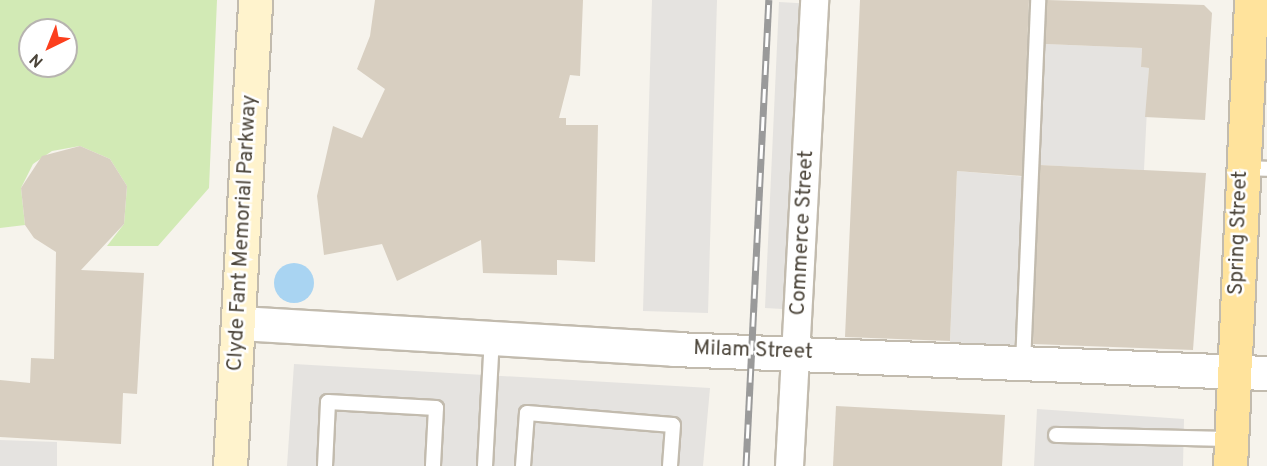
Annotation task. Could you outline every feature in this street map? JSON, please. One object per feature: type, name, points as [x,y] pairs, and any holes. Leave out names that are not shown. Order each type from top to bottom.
[{"type":"main road","name":"Clyde Fant Memorial Parkway","points":[[230,466],[255,0]]},
{"type":"main road","name":"Spring Street","points":[[1230,453],[1234,372],[1254,169],[1251,0]]},
{"type":"street","name":"Commerce Street","points":[[789,466],[814,0]]},
{"type":"street","name":"Milam Street","points":[[239,323],[492,338],[1267,374]]},
{"type":"lane","points":[[1023,364],[1038,0]]},
{"type":"lane","points":[[485,466],[492,338]]},
{"type":"lane","points":[[325,466],[328,402],[436,408],[433,466]]},
{"type":"lane","points":[[524,466],[527,413],[674,425],[670,466]]},
{"type":"lane","points":[[1056,435],[1230,453]]},
{"type":"green space","points":[[0,0],[217,0],[209,188],[158,246],[107,246],[124,224],[127,186],[110,159],[80,146],[52,151],[33,164],[21,188],[25,225],[0,228]]},
{"type":"shaded area","points":[[652,0],[717,0],[708,313],[643,311]]},
{"type":"shaded area","points":[[779,2],[814,4],[800,310],[765,308]]},
{"type":"shaded area","points":[[1044,44],[1142,48],[1141,67],[1149,68],[1144,170],[1040,165]]},
{"type":"shaded area","points":[[957,171],[1027,177],[1020,347],[950,342]]},
{"type":"shaded area","points":[[294,364],[710,388],[703,466],[287,466]]},
{"type":"shaded area","points":[[1037,409],[1184,419],[1183,466],[1034,466]]},
{"type":"shaded area","points":[[0,440],[57,442],[57,466],[0,466]]},
{"type":"water","points":[[294,263],[302,264],[308,269],[313,275],[313,291],[308,297],[302,302],[294,303],[286,302],[280,297],[275,291],[274,283],[275,275],[280,269],[286,264]]},
{"type":"building","points":[[375,0],[583,0],[580,76],[570,75],[559,118],[566,118],[566,125],[598,125],[595,262],[557,260],[557,275],[483,273],[481,240],[397,281],[382,244],[324,255],[317,196],[333,126],[362,138],[385,89],[357,69],[370,36]]},
{"type":"building","points":[[860,0],[1029,0],[1022,176],[957,171],[950,341],[845,337]]},
{"type":"building","points":[[1047,0],[1204,5],[1212,13],[1205,120],[1145,117],[1149,68],[1141,67],[1142,48],[1045,44]]},
{"type":"building","points":[[80,146],[110,159],[127,186],[124,224],[81,270],[144,273],[137,394],[123,393],[121,444],[0,437],[0,380],[30,383],[31,358],[54,359],[56,252],[34,238],[25,225],[21,188],[42,156]]},
{"type":"building","points":[[1040,165],[1206,173],[1193,350],[1033,344]]},
{"type":"building","points":[[836,406],[1005,415],[1002,466],[833,466]]},
{"type":"railway","points":[[746,466],[769,0]]}]
